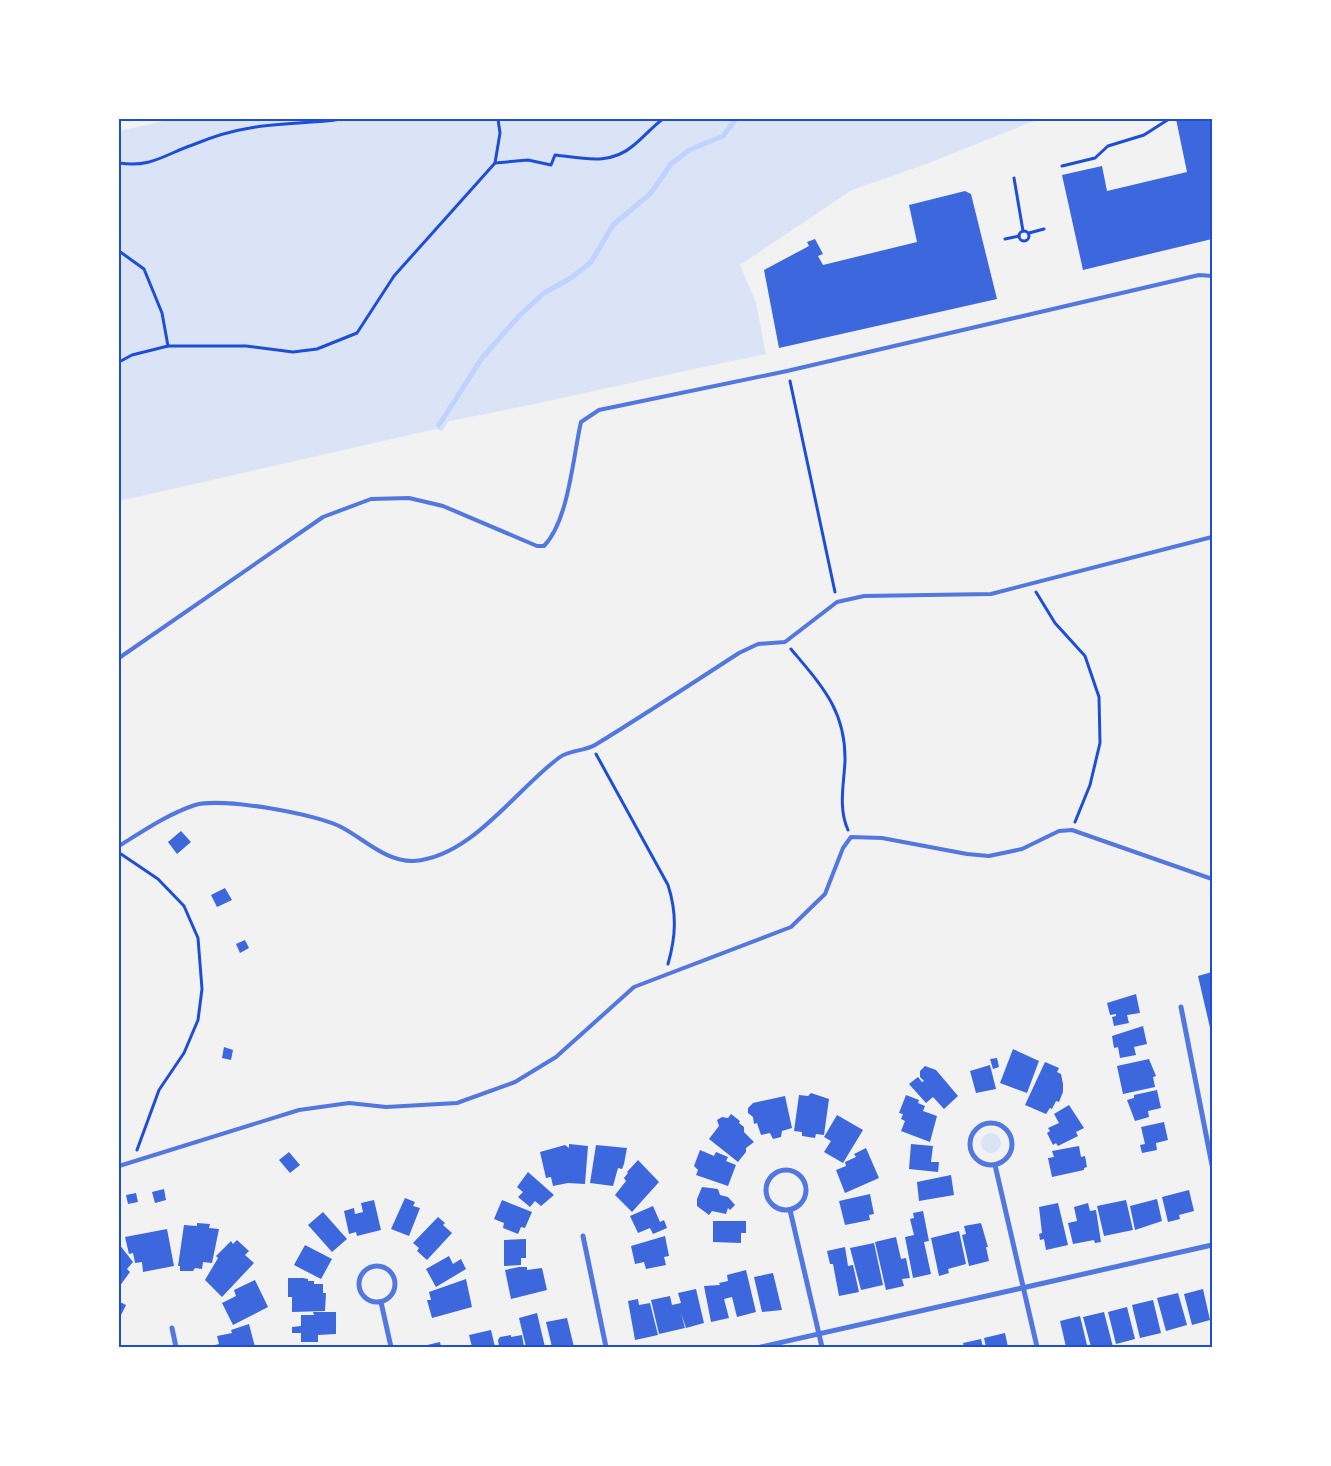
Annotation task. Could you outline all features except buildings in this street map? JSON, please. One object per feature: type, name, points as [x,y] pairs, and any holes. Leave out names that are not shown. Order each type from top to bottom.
[{"type":"street","points":[[1181,1007],[1212,1164]]},
{"type":"street","points":[[990,1123],[1003,1127],[1011,1138],[1010,1152],[1007,1158],[995,1165],[981,1163],[972,1153],[970,1140],[972,1133],[983,1124],[990,1123]]},
{"type":"street","points":[[995,1165],[1037,1347]]},
{"type":"street","points":[[783,1171],[796,1173],[805,1183],[805,1197],[802,1203],[790,1210],[772,1205],[766,1194],[766,1188],[772,1176],[783,1171]]},
{"type":"street","points":[[790,1210],[822,1347]]},
{"type":"street","points":[[582,1236],[606,1347]]},
{"type":"street","points":[[761,1347],[819,1336],[1212,1245]]},
{"type":"street","points":[[371,1266],[384,1267],[392,1274],[394,1279],[395,1285],[391,1296],[381,1302],[368,1300],[360,1292],[359,1279],[366,1269],[371,1266]]},
{"type":"street","points":[[381,1302],[391,1347]]},
{"type":"street","points":[[172,1328],[176,1347]]},
{"type":"lane","points":[[119,658],[323,517],[371,499],[409,498],[443,506],[537,546],[544,546],[558,520],[571,478],[574,449],[581,422],[600,410],[788,371],[1199,275],[1212,276]]},
{"type":"lane","points":[[119,846],[166,817],[197,804],[231,804],[285,809],[339,826],[392,857],[414,861],[426,858],[458,844],[476,832],[561,756],[592,746],[739,653],[758,644],[785,642],[838,602],[864,596],[991,594],[1030,582],[1212,537]]},
{"type":"lane","points":[[119,1166],[299,1110],[349,1103],[386,1107],[457,1103],[515,1082],[554,1059],[634,987],[791,927],[824,895],[843,848],[851,837],[882,838],[966,854],[989,856],[1022,849],[1059,831],[1072,830],[1212,879]]},
{"type":"path","points":[[119,163],[136,166],[148,164],[194,144],[249,128],[281,123],[320,123],[341,119]]},
{"type":"path","points":[[119,362],[132,355],[168,346],[246,346],[293,352],[316,349],[357,333],[394,276],[495,163],[500,133],[498,119]]},
{"type":"path","points":[[495,163],[528,160],[551,165],[555,154],[599,161],[615,157],[633,146],[664,119]]},
{"type":"path","points":[[1062,166],[1095,158],[1108,146],[1144,135],[1169,119]]},
{"type":"path","points":[[1005,239],[1019,236],[1023,231],[1014,178]]},
{"type":"path","points":[[1023,231],[1029,233],[1044,230]]},
{"type":"path","points":[[1019,236],[1022,241],[1026,241],[1029,238],[1029,233]]},
{"type":"path","points":[[119,251],[143,268],[162,314],[168,346]]},
{"type":"path","points":[[788,371],[838,602]]},
{"type":"path","points":[[1030,582],[1055,623],[1085,656],[1099,697],[1100,743],[1090,785],[1072,830]]},
{"type":"path","points":[[785,642],[829,695],[844,732],[845,760],[842,816],[851,837]]},
{"type":"path","points":[[592,746],[668,885],[675,910],[673,944],[665,974]]},
{"type":"path","points":[[119,853],[158,880],[184,906],[198,938],[202,989],[198,1020],[184,1053],[159,1090],[146,1122],[134,1162]]},
{"type":"shaded area","points":[[174,119],[1039,119],[929,163],[852,190],[740,265],[756,303],[766,354],[449,421],[442,431],[436,429],[119,501],[119,131]]},
{"type":"shaded area","points":[[991,1133],[998,1136],[1001,1143],[998,1150],[991,1153],[984,1150],[981,1143],[984,1136]]},
{"type":"waterway","points":[[439,425],[482,358],[520,315],[544,293],[571,278],[591,262],[613,225],[651,193],[671,164],[689,150],[723,136],[736,119]]}]
